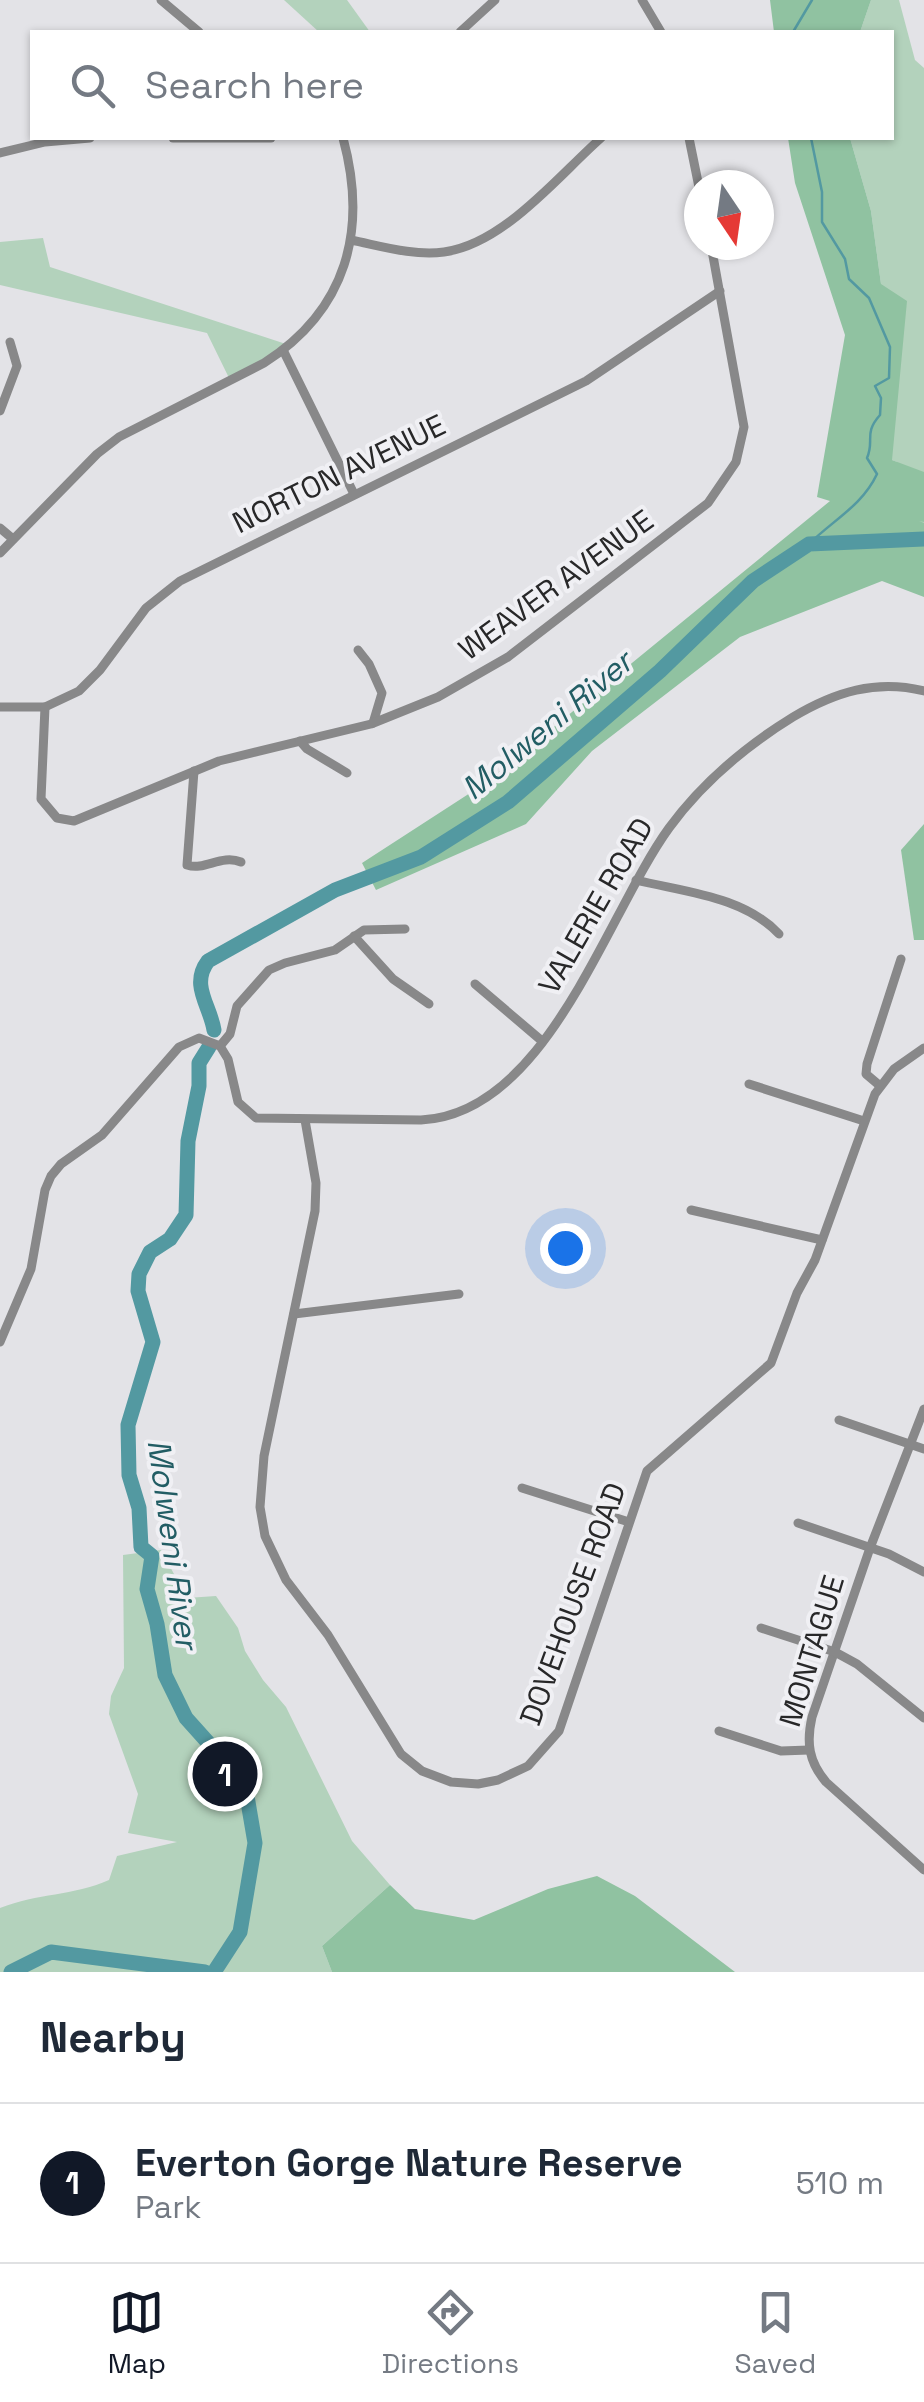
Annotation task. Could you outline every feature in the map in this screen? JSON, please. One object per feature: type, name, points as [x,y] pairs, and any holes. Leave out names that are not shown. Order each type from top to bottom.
[{"type":"street","points":[[161,0],[196,30]]},
{"type":"street","points":[[642,0],[660,30]]},
{"type":"street","points":[[462,30],[488,2]]},
{"type":"street","points":[[0,153],[67,140]]},
{"type":"street","points":[[0,553],[97,454],[120,437],[283,350],[310,324],[330,297],[351,240],[354,186],[343,140]]},
{"type":"street","points":[[351,240],[423,253],[476,243],[507,224],[599,140]]},
{"type":"street","points":[[689,140],[696,170]]},
{"type":"street","name":"WEAVER AVENUE","points":[[45,707],[40,791],[44,807],[57,818],[74,821],[242,753],[373,723],[438,697],[508,656],[708,504],[736,462],[744,416],[713,260]]},
{"type":"street","name":"NORTON AVENUE","points":[[0,707],[45,707],[66,699],[90,682],[146,608],[180,581],[586,381],[720,291]]},
{"type":"street","points":[[0,411],[16,366],[10,342]]},
{"type":"street","points":[[283,350],[354,494]]},
{"type":"street","points":[[0,528],[13,539]]},
{"type":"street","points":[[358,650],[382,693],[373,723]]},
{"type":"street","name":"VALERIE ROAD","points":[[220,1046],[228,1059],[236,1099],[246,1112],[264,1120],[444,1118],[502,1086],[542,1040],[576,997],[636,880],[668,830],[707,784],[742,752],[834,696],[859,688],[898,686],[924,690]]},
{"type":"street","points":[[300,741],[307,750],[346,773]]},
{"type":"street","points":[[194,771],[187,865],[194,868],[224,858],[241,862]]},
{"type":"street","points":[[636,880],[742,906],[760,916],[778,934]]},
{"type":"street","points":[[0,1342],[31,1268],[45,1190],[55,1170],[102,1135],[184,1042],[198,1038],[220,1046],[230,1034],[237,1006],[268,970],[336,950],[368,929],[406,929]]},
{"type":"street","points":[[354,936],[393,979],[429,1004]]},
{"type":"street","points":[[879,1085],[866,1074],[866,1064],[901,958]]},
{"type":"street","points":[[475,984],[542,1040]]},
{"type":"street","name":"DOVEHOUSE ROAD","points":[[306,1120],[316,1197],[264,1456],[260,1507],[265,1536],[276,1564],[336,1648],[401,1754],[422,1770],[458,1784],[491,1782],[528,1766],[549,1746],[563,1724],[649,1467],[771,1363],[879,1085],[894,1068],[924,1048]]},
{"type":"street","points":[[749,1084],[864,1121]]},
{"type":"street","points":[[691,1210],[822,1240]]},
{"type":"street","points":[[294,1314],[459,1294]]},
{"type":"street","name":"MONTAGUE","points":[[924,1409],[870,1548],[812,1718],[809,1750],[826,1782],[924,1870]]},
{"type":"street","points":[[839,1420],[924,1449]]},
{"type":"street","points":[[522,1488],[629,1522]]},
{"type":"street","points":[[798,1523],[924,1572]]},
{"type":"street","points":[[761,1628],[835,1652],[868,1670],[924,1718]]},
{"type":"street","points":[[719,1732],[781,1751],[809,1750]]},
{"type":"green space","points":[[284,0],[347,0],[369,30],[317,30]]},
{"type":"green space","points":[[770,0],[871,0],[861,30],[774,30]]},
{"type":"green space","points":[[871,0],[899,0],[915,60],[924,68],[924,532],[886,469],[897,462],[892,460],[881,284],[871,211],[851,140],[894,140],[894,30],[861,30]]},
{"type":"green space","points":[[788,140],[851,140],[871,211],[881,284],[907,301],[892,460],[924,472],[924,522],[919,521],[924,523],[924,597],[882,581],[740,637],[592,751],[526,824],[376,890],[362,863],[484,784],[830,501],[817,497],[845,335],[795,183]]},
{"type":"green space","points":[[43,238],[50,267],[289,345],[230,380],[207,333],[0,285],[0,242]]},
{"type":"green space","points":[[924,824],[924,940],[914,940],[901,850]]},
{"type":"green space","points":[[161,1550],[187,1598],[216,1596],[238,1628],[245,1651],[286,1707],[352,1841],[390,1885],[322,1946],[332,1972],[0,1972],[0,1908],[96,1885],[109,1880],[117,1856],[177,1842],[128,1833],[138,1794],[109,1714],[111,1696],[124,1668],[123,1555]]},
{"type":"green space","points":[[597,1876],[635,1896],[735,1972],[332,1972],[322,1946],[390,1885],[415,1909],[474,1920],[548,1889]]},
{"type":"waterway","points":[[794,30],[812,0]]},
{"type":"waterway","points":[[809,544],[855,504],[877,474],[867,458],[872,427],[880,415],[881,398],[875,386],[889,378],[890,347],[869,298],[849,279],[845,259],[822,222],[822,192],[811,140]]},
{"type":"waterway","name":"Molweni River","points":[[214,1030],[201,987],[208,961],[335,890],[421,857],[508,802],[660,671],[753,581],[809,544],[924,539]]},
{"type":"waterway","name":"Molweni River","points":[[209,1047],[199,1063],[199,1086],[188,1141],[186,1215],[170,1239],[150,1252],[139,1274],[138,1291],[153,1342],[128,1425],[129,1475],[139,1508],[141,1547],[152,1556],[147,1589],[165,1675],[186,1718],[221,1757],[241,1761],[255,1843],[240,1932],[214,1972]]},
{"type":"waterway","name":"Molweni River","points":[[11,1972],[51,1952],[205,1972]]},
{"type":"place","name":"Everton Gorge Nature Reserve","points":[[225,1774]]}]
